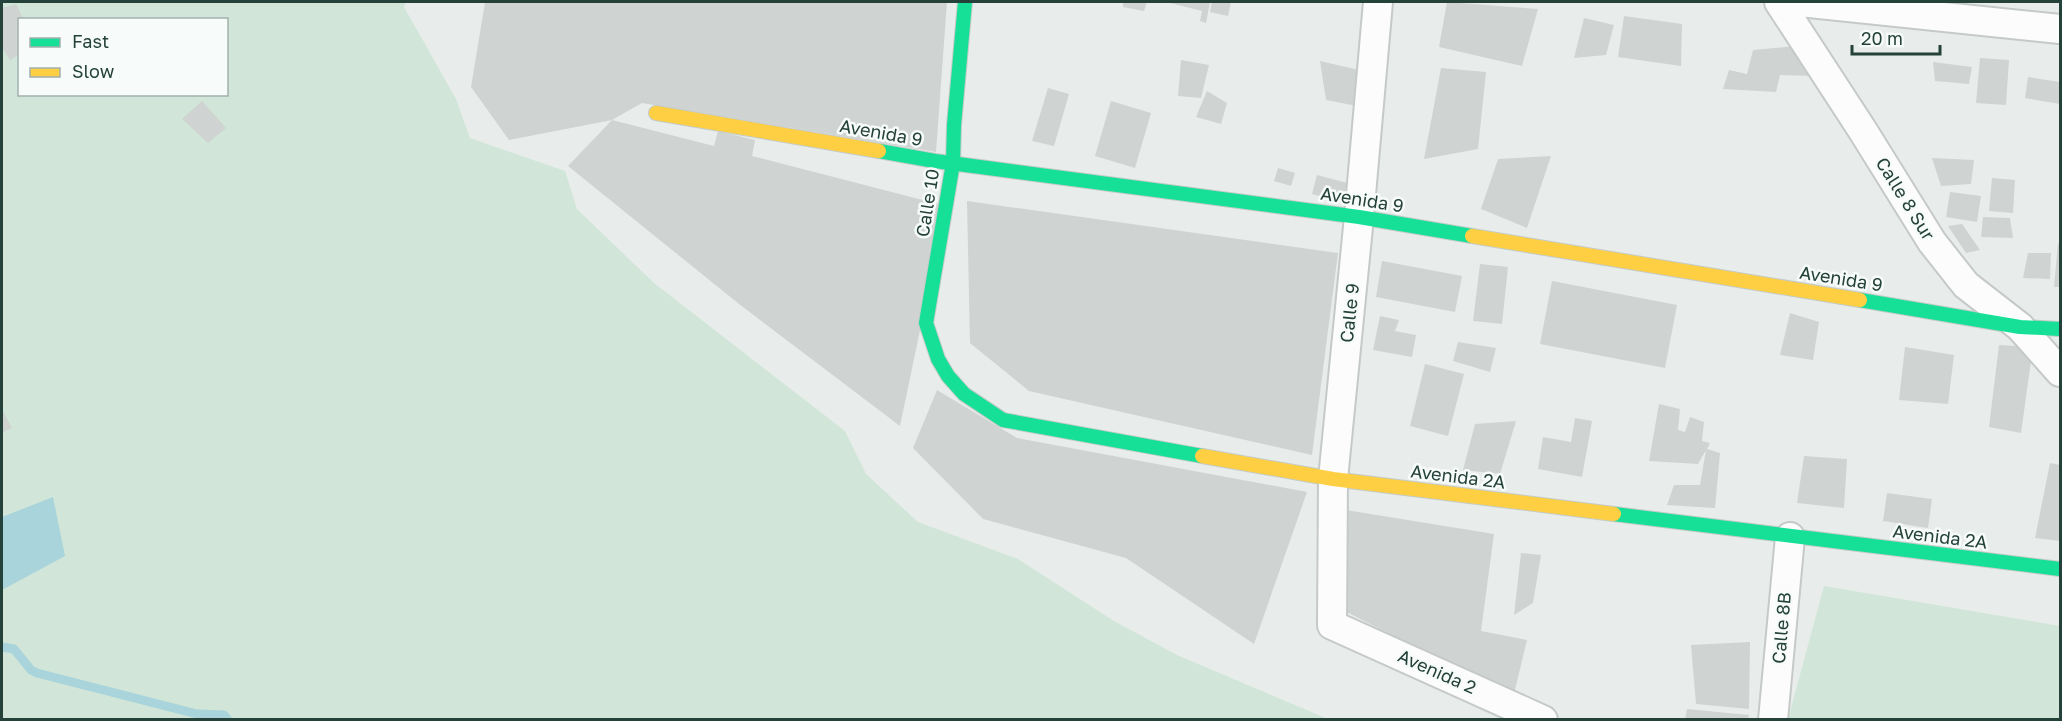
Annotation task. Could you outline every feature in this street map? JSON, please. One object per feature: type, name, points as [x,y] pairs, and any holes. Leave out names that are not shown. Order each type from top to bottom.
[{"type":"street","name":"Calle 10","points":[[929,302],[953,163],[954,125],[965,2]]},
{"type":"street","name":"Calle 9","points":[[1332,625],[1333,479],[1378,2]]},
{"type":"street","name":"Calle 8 Sur","points":[[1779,2],[1932,242],[1966,285],[2020,327],[2061,372]]},
{"type":"street","points":[[1800,2],[2061,28]]},
{"type":"street","name":"Avenida 9","points":[[656,113],[953,163],[1359,218],[2020,327],[2061,329]]},
{"type":"street","name":"Avenida 2A","points":[[929,302],[926,323],[935,355],[959,390],[1003,420],[1333,479],[2061,569]]},
{"type":"street","name":"Calle 8B","points":[[1773,720],[1790,537]]},
{"type":"street","name":"Avenida 2","points":[[1332,625],[1543,720]]},
{"type":"green space","points":[[2,2],[406,2],[404,7],[456,99],[470,138],[565,171],[577,209],[654,283],[845,431],[866,474],[918,522],[1018,559],[1114,621],[1177,655],[1328,719],[2,719]]},
{"type":"green space","points":[[1824,586],[2060,626],[2060,719],[1788,719]]},
{"type":"water","points":[[53,497],[65,556],[2,590],[2,517]]},
{"type":"building","points":[[485,2],[947,2],[936,152],[642,103],[612,120],[509,140],[471,87]]},
{"type":"building","points":[[1123,2],[1147,2],[1144,11],[1123,7]]},
{"type":"building","points":[[1166,2],[1210,2],[1206,23],[1200,21],[1202,11]]},
{"type":"building","points":[[1212,2],[1231,2],[1228,16],[1210,12]]},
{"type":"building","points":[[1447,2],[1538,9],[1522,66],[1439,47]]},
{"type":"building","points":[[16,4],[23,18],[18,18],[18,55],[10,60],[2,48],[2,8]]},
{"type":"building","points":[[1624,16],[1682,24],[1681,66],[1618,57]]},
{"type":"building","points":[[1584,18],[1614,25],[1606,55],[1574,58]]},
{"type":"building","points":[[1796,46],[1813,76],[1780,75],[1776,92],[1723,89],[1729,70],[1747,74],[1753,50]]},
{"type":"building","points":[[1980,58],[2009,60],[2006,105],[1976,103]]},
{"type":"building","points":[[1181,60],[1209,65],[1201,98],[1178,96]]},
{"type":"building","points":[[1320,61],[1363,71],[1357,106],[1326,100]]},
{"type":"building","points":[[1933,62],[1972,67],[1969,84],[1935,81]]},
{"type":"building","points":[[1441,68],[1486,72],[1478,149],[1424,159]]},
{"type":"building","points":[[2028,77],[2060,82],[2060,104],[2025,98]]},
{"type":"building","points":[[1048,88],[1069,94],[1054,146],[1032,141]]},
{"type":"building","points":[[1207,91],[1227,103],[1221,124],[1196,117]]},
{"type":"building","points":[[202,101],[226,128],[208,143],[182,119]]},
{"type":"building","points":[[1111,101],[1151,113],[1135,168],[1095,156]]},
{"type":"building","points":[[612,120],[714,146],[718,131],[755,140],[752,156],[946,206],[900,426],[739,304],[568,166]]},
{"type":"building","points":[[1551,156],[1527,228],[1481,209],[1498,159]]},
{"type":"building","points":[[1932,158],[1974,160],[1971,184],[1941,186]]},
{"type":"building","points":[[1278,168],[1295,173],[1291,186],[1274,181]]},
{"type":"building","points":[[1317,175],[1347,183],[1342,202],[1312,194]]},
{"type":"building","points":[[1992,178],[2015,180],[2013,213],[1989,211]]},
{"type":"building","points":[[1950,192],[1981,196],[1977,222],[1946,217]]},
{"type":"building","points":[[967,201],[1338,253],[1312,455],[1029,391],[970,343]]},
{"type":"building","points":[[1983,217],[2010,218],[2013,238],[1981,237]]},
{"type":"building","points":[[1962,224],[1980,250],[1966,253],[1948,226]]},
{"type":"building","points":[[2058,243],[2060,244],[2060,287],[2054,287]]},
{"type":"building","points":[[2028,253],[2051,253],[2050,279],[2023,278]]},
{"type":"building","points":[[1382,261],[1462,276],[1455,312],[1376,297]]},
{"type":"building","points":[[1480,264],[1508,267],[1502,324],[1473,321]]},
{"type":"building","points":[[1552,281],[1677,305],[1665,368],[1540,344]]},
{"type":"building","points":[[1790,313],[1819,322],[1813,360],[1780,355]]},
{"type":"building","points":[[1380,316],[1399,320],[1395,331],[1416,335],[1412,357],[1373,350]]},
{"type":"building","points":[[1458,342],[1496,348],[1490,372],[1453,361]]},
{"type":"building","points":[[1999,345],[2033,347],[2021,433],[1989,427]]},
{"type":"building","points":[[1905,347],[1954,355],[1948,404],[1899,400]]},
{"type":"building","points":[[1425,364],[1464,374],[1448,436],[1410,426]]},
{"type":"building","points":[[937,390],[1017,438],[1307,492],[1254,644],[1126,558],[983,519],[913,448]]},
{"type":"building","points":[[1659,404],[1680,409],[1678,430],[1685,432],[1690,417],[1704,422],[1702,441],[1710,443],[1707,449],[1720,453],[1715,508],[1667,505],[1674,485],[1700,485],[1706,450],[1698,464],[1649,461]]},
{"type":"building","points":[[2,409],[12,428],[2,433]]},
{"type":"building","points":[[1575,418],[1592,421],[1582,477],[1538,469],[1543,437],[1571,442]]},
{"type":"building","points":[[1516,421],[1500,474],[1463,470],[1475,424]]},
{"type":"building","points":[[1804,456],[1847,459],[1844,508],[1797,503]]},
{"type":"building","points":[[2050,463],[2060,465],[2060,541],[2035,538]]},
{"type":"building","points":[[1887,493],[1932,499],[1928,528],[1883,521]]},
{"type":"building","points":[[1346,510],[1494,534],[1481,631],[1527,640],[1513,698],[1337,607]]},
{"type":"building","points":[[1521,553],[1541,555],[1533,603],[1514,615]]},
{"type":"building","points":[[1750,642],[1749,709],[1696,704],[1691,645]]},
{"type":"building","points":[[1687,709],[1749,715],[1748,720],[1685,720]]},
{"type":"waterway","points":[[2,647],[14,649],[31,670],[37,673],[197,714],[224,715],[228,720]]},
{"type":"traffic: fast","points":[[965,2],[954,125],[953,163],[926,323],[938,359],[948,376],[964,394],[1003,420],[1202,456]]},
{"type":"traffic: fast","points":[[879,151],[935,161],[1359,217],[1472,236]]},
{"type":"traffic: fast","points":[[1860,300],[2020,327],[2060,329]]},
{"type":"traffic: fast","points":[[1614,514],[2060,569]]},
{"type":"traffic: slow","points":[[656,113],[879,151]]},
{"type":"traffic: slow","points":[[1472,236],[1860,300]]},
{"type":"traffic: slow","points":[[1202,456],[1333,479],[1614,514]]}]
